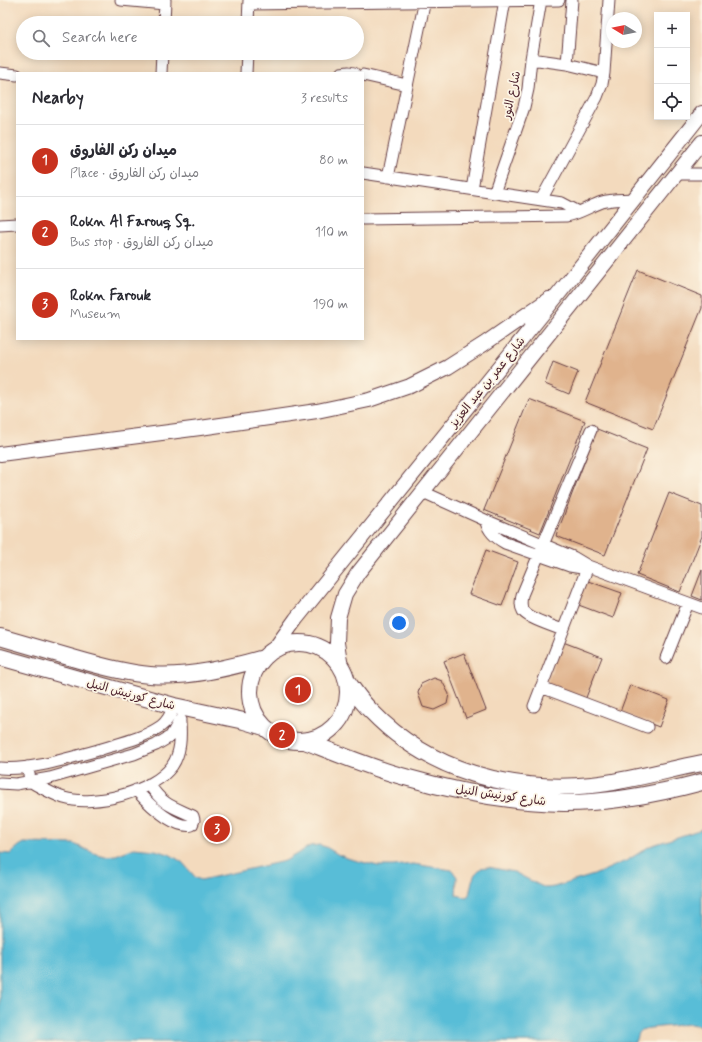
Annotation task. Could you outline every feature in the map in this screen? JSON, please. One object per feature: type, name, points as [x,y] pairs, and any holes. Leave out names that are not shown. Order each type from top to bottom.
[{"type":"highway","name":"شارع كورنيش النيل","points":[[0,637],[108,668],[151,675],[171,676],[235,666],[268,654]]},
{"type":"highway","points":[[298,643],[310,644],[323,649],[333,657],[344,674],[348,691],[344,712],[339,721],[324,735],[305,741],[290,741],[276,736],[264,727],[256,716],[252,705],[250,692],[256,668],[268,654],[284,645],[298,643]]},
{"type":"highway","name":"شارع كورنيش النيل","points":[[0,657],[180,712],[264,727]]},
{"type":"highway","name":"شارع كورنيش النيل","points":[[344,674],[371,712],[400,738],[433,759],[469,773],[530,785],[553,786],[592,784],[702,763]]},
{"type":"highway","name":"شارع كورنيش النيل","points":[[305,741],[404,777],[458,791],[513,800],[591,802],[676,789],[702,782]]},
{"type":"main road","name":"شارع عمر بن عبد العزيز","points":[[268,654],[702,114]]},
{"type":"main road","name":"شارع عمر بن عبد العزيز","points":[[344,674],[337,643],[338,618],[345,594],[358,573],[702,142]]},
{"type":"main road","points":[[0,454],[317,411],[369,400],[410,386],[448,367],[561,291]]},
{"type":"street","points":[[120,0],[165,2],[164,16]]},
{"type":"street","points":[[472,190],[505,0]]},
{"type":"street","name":"شارع النور","points":[[494,193],[524,107],[541,0]]},
{"type":"street","points":[[248,16],[249,2],[559,0]]},
{"type":"street","points":[[567,64],[572,0]]},
{"type":"street","points":[[541,200],[597,97],[602,84],[609,0]]},
{"type":"street","points":[[388,177],[425,1]]},
{"type":"street","points":[[531,59],[567,64],[604,73]]},
{"type":"street","points":[[161,72],[162,60]]},
{"type":"street","points":[[246,72],[247,60]]},
{"type":"street","points":[[0,73],[16,75]]},
{"type":"street","points":[[364,75],[407,85]]},
{"type":"street","points":[[364,173],[562,203],[579,212]]},
{"type":"street","points":[[677,174],[702,174]]},
{"type":"street","points":[[364,219],[566,216],[603,202],[634,199]]},
{"type":"street","points":[[0,224],[16,224]]},
{"type":"street","points":[[563,630],[529,616],[523,611],[520,603],[591,430]]},
{"type":"street","points":[[423,492],[543,544],[588,566],[702,608]]},
{"type":"street","points":[[485,520],[489,530],[496,538],[576,568],[588,566]]},
{"type":"street","points":[[534,706],[588,566]]},
{"type":"street","points":[[666,658],[688,603]]},
{"type":"street","points":[[541,687],[647,727]]},
{"type":"street","points":[[27,767],[31,782],[47,792],[65,798],[84,801],[103,800],[136,790],[162,776],[172,765],[179,752],[181,737],[180,712]]},
{"type":"street","points":[[0,768],[27,767],[67,759],[130,740],[151,732],[163,725],[171,715],[180,712]]},
{"type":"street","points":[[0,783],[16,784],[50,778],[134,754],[156,745],[171,736],[180,712]]},
{"type":"street","points":[[136,790],[163,815],[182,824],[188,826],[192,825],[194,820],[193,816],[173,808],[164,802],[149,784]]},
{"type":"water","points":[[702,829],[702,1026],[690,1024],[641,1030],[638,1033],[635,1042],[0,1042],[0,853],[10,854],[24,843],[74,844],[96,854],[105,856],[116,855],[134,848],[155,850],[169,854],[182,862],[196,878],[201,880],[285,861],[310,846],[319,845],[350,859],[378,866],[413,864],[452,870],[457,877],[456,895],[466,897],[469,895],[475,874],[481,868],[488,867],[514,872],[541,886],[547,888],[554,887],[594,875],[628,860],[650,846]]},
{"type":"building","points":[[638,270],[702,296],[702,308],[653,429],[585,402]]},
{"type":"building","points":[[553,362],[578,372],[569,394],[545,384]]},
{"type":"building","points":[[529,399],[585,421],[540,533],[484,510]]},
{"type":"building","points":[[597,429],[647,449],[605,555],[556,536]]},
{"type":"building","points":[[669,493],[702,506],[702,536],[680,592],[637,575]]},
{"type":"building","points":[[486,550],[518,562],[502,606],[469,594]]},
{"type":"building","points":[[702,570],[702,600],[692,596]]},
{"type":"building","points":[[585,580],[622,593],[613,618],[576,604]]},
{"type":"building","points":[[563,642],[602,657],[585,700],[546,684]]},
{"type":"building","points":[[464,653],[486,710],[466,718],[444,661]]},
{"type":"building","points":[[434,678],[442,681],[449,694],[447,704],[434,710],[423,707],[418,693],[421,684]]},
{"type":"building","points":[[630,685],[669,700],[659,727],[620,712]]},
{"type":"place","name":"ميدان ركن الفاروق","points":[[298,690]]},
{"type":"place","name":"Rokn Al Farouq Sq.","points":[[282,735]]},
{"type":"place","name":"Rokn Farouk","points":[[217,829]]}]
